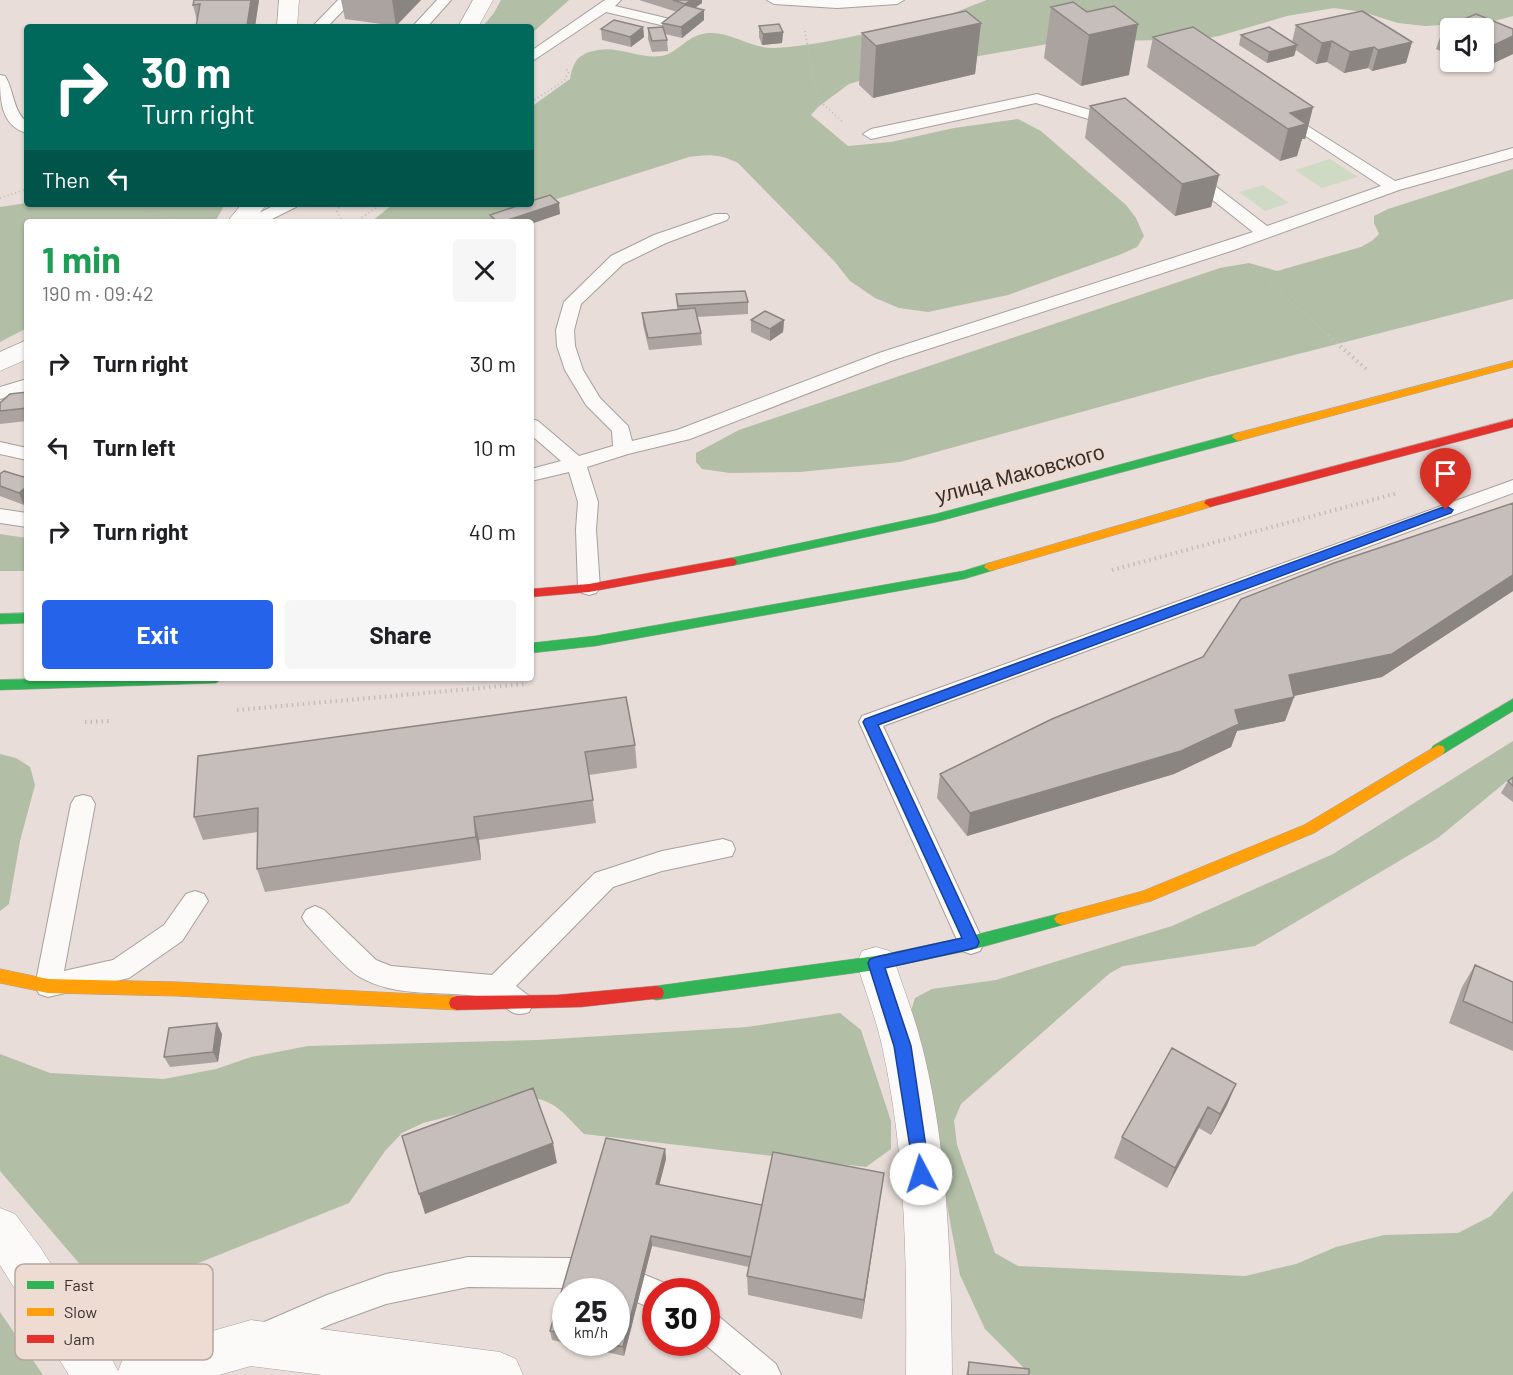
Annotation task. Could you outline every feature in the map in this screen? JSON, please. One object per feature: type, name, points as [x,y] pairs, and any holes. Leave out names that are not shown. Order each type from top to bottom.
[{"type":"main road","name":"улица Маковского","points":[[534,593],[589,588],[775,554],[936,518],[1513,364]]},
{"type":"main road","points":[[534,648],[595,641],[964,575],[1163,516],[1513,423]]},
{"type":"main road","points":[[0,619],[24,618]]},
{"type":"main road","points":[[0,685],[123,681]]},
{"type":"main road","points":[[0,976],[48,986],[177,989],[392,1001],[520,1004],[604,1000],[876,963],[971,942],[1146,897],[1310,829],[1513,704]]},
{"type":"street","points":[[287,24],[289,0]]},
{"type":"street","points":[[470,24],[483,0]]},
{"type":"street","points":[[242,219],[252,207]]},
{"type":"street","points":[[0,363],[24,350]]},
{"type":"street","points":[[876,963],[902,1046],[920,1151],[929,1288],[929,1375]]},
{"type":"street","points":[[0,1229],[25,1264]]},
{"type":"street","points":[[213,1354],[251,1343],[500,1375]]},
{"type":"street","points":[[86,1360],[96,1375]]},
{"type":"street","points":[[139,1375],[192,1360]]},
{"type":"lane","points":[[322,24],[346,0]]},
{"type":"lane","points":[[422,24],[444,0]]},
{"type":"lane","points":[[777,0],[820,4],[897,0]]},
{"type":"lane","points":[[534,56],[609,4],[665,22]]},
{"type":"lane","points":[[0,79],[8,96],[15,122],[24,126]]},
{"type":"lane","points":[[871,134],[1037,98],[1124,125],[1131,130]]},
{"type":"lane","points":[[1264,103],[1393,187]]},
{"type":"lane","points":[[534,474],[683,435],[885,357],[1228,246],[1393,187],[1513,153]]},
{"type":"lane","points":[[1182,168],[1265,233]]},
{"type":"lane","points":[[260,219],[284,207]]},
{"type":"lane","points":[[623,449],[621,430],[593,401],[573,370],[566,346],[565,330],[573,302],[617,260],[660,239],[721,217]]},
{"type":"lane","points":[[0,393],[24,386]]},
{"type":"lane","points":[[534,428],[576,464],[588,502],[586,530],[589,588]]},
{"type":"lane","points":[[0,448],[24,452]]},
{"type":"lane","points":[[971,942],[870,722],[1513,486]]},
{"type":"lane","points":[[0,516],[24,520]]},
{"type":"lane","points":[[83,804],[48,986],[120,970],[173,933],[195,901]]},
{"type":"lane","points":[[498,987],[604,880],[662,861],[723,849]]},
{"type":"lane","points":[[315,917],[367,968],[390,977],[498,987],[520,1004]]},
{"type":"lane","points":[[251,1343],[327,1310],[387,1289],[468,1272],[571,1273]]},
{"type":"lane","points":[[720,1338],[765,1375]]},
{"type":"path","points":[[820,4],[805,30],[816,87],[823,104],[841,121],[854,130],[871,134]]},
{"type":"path","points":[[534,100],[568,77],[569,72],[564,67]]},
{"type":"path","points":[[0,198],[24,190]]},
{"type":"path","points":[[140,207],[170,219]]},
{"type":"path","points":[[360,219],[378,207]]},
{"type":"path","points":[[1228,246],[1373,374]]},
{"type":"green space","points":[[501,0],[569,0],[534,31],[534,24],[485,24]]},
{"type":"green space","points":[[987,0],[1513,0],[1513,16],[1494,21],[1494,18],[1440,18],[1440,25],[1425,26],[1398,23],[1363,12],[1334,8],[1287,16],[1219,36],[1194,40],[1065,41],[967,58],[849,84],[811,115],[848,146],[891,142],[954,128],[1018,119],[1041,131],[1126,205],[1136,218],[1144,236],[1137,247],[1119,255],[1008,295],[928,312],[899,308],[875,298],[850,281],[835,262],[738,163],[720,156],[689,157],[534,206],[534,105],[570,79],[575,63],[586,53],[606,49],[645,56],[661,56],[673,52],[701,34],[709,33],[726,35],[766,48],[775,48],[831,41],[927,22]]},
{"type":"green space","points":[[1330,159],[1358,177],[1322,188],[1295,170]]},
{"type":"green space","points":[[1513,169],[1513,299],[1208,377],[900,462],[800,472],[730,473],[702,469],[696,462],[696,453],[739,430],[1220,268],[1249,263],[1277,271],[1361,247],[1379,234],[1374,223],[1374,216],[1388,209]]},
{"type":"green space","points":[[1263,185],[1289,203],[1265,211],[1239,192]]},
{"type":"green space","points":[[24,203],[24,207],[223,207],[217,219],[24,219],[24,330],[0,342],[0,207]]},
{"type":"green space","points":[[389,207],[531,207],[493,219],[375,219]]},
{"type":"green space","points":[[0,534],[24,538],[24,571],[0,571]]},
{"type":"green space","points":[[1513,741],[1513,776],[1438,838],[1255,946],[1123,966],[1110,973],[961,1104],[954,1121],[957,1145],[995,1253],[1018,1266],[1245,1276],[1296,1264],[1336,1247],[1384,1235],[1458,1233],[1491,1216],[1513,1191],[1513,1375],[1031,1375],[985,1329],[960,1275],[911,1011],[915,998],[932,989],[996,980],[1172,926],[1333,854]]},
{"type":"green space","points":[[0,754],[16,758],[30,767],[35,785],[20,841],[9,904],[0,911]]},
{"type":"green space","points":[[840,1013],[861,1030],[891,1121],[891,1149],[866,1167],[584,1134],[553,1105],[536,1098],[526,1097],[423,1123],[402,1133],[385,1151],[349,1203],[196,1264],[80,1264],[0,1171],[0,1054],[50,1073],[164,1079],[216,1069],[251,1057],[308,1046],[538,1040],[747,1027]]},
{"type":"green space","points":[[0,1312],[15,1334],[15,1360],[33,1360],[43,1375],[0,1375]]},
{"type":"building","points":[[194,0],[251,0],[247,24],[197,24],[200,4],[193,5]]},
{"type":"building","points":[[673,0],[691,0],[685,4]]},
{"type":"building","points":[[1073,2],[1087,12],[1114,6],[1138,24],[1089,35],[1051,7]]},
{"type":"building","points":[[685,5],[704,10],[681,27],[662,23]]},
{"type":"building","points":[[966,11],[981,23],[876,46],[862,33]]},
{"type":"building","points":[[1362,11],[1412,42],[1378,50],[1374,47],[1350,52],[1332,41],[1322,43],[1296,25]]},
{"type":"building","points":[[1476,14],[1486,18],[1467,18]]},
{"type":"building","points":[[614,20],[643,27],[630,37],[601,29]]},
{"type":"building","points":[[1494,21],[1513,29],[1513,36],[1494,45]]},
{"type":"building","points":[[779,24],[783,32],[763,34],[759,26]]},
{"type":"building","points":[[663,27],[667,40],[652,41],[648,28]]},
{"type":"building","points":[[1193,27],[1313,107],[1290,113],[1306,124],[1288,129],[1153,37]]},
{"type":"building","points":[[1269,27],[1297,45],[1269,52],[1241,35]]},
{"type":"building","points":[[1125,98],[1219,175],[1182,184],[1090,106]]},
{"type":"building","points":[[550,195],[559,203],[511,219],[495,219],[490,215],[514,207],[534,207],[534,200]]},
{"type":"building","points":[[745,291],[748,302],[678,306],[676,294]]},
{"type":"building","points":[[695,308],[701,333],[648,338],[642,313]]},
{"type":"building","points":[[765,311],[784,320],[770,329],[751,320]]},
{"type":"building","points":[[24,392],[24,408],[0,411],[0,403],[10,394]]},
{"type":"building","points":[[4,471],[24,477],[24,489],[19,493],[0,486],[0,474]]},
{"type":"building","points":[[1513,503],[1513,575],[1392,654],[1289,675],[1294,697],[1235,710],[1239,724],[1181,751],[970,813],[940,774],[1052,719],[1203,657],[1241,599],[1334,563]]},
{"type":"building","points":[[626,697],[635,745],[585,752],[593,800],[474,817],[476,837],[257,869],[258,808],[194,817],[198,756]]},
{"type":"building","points":[[1475,965],[1513,982],[1513,1023],[1463,1001]]},
{"type":"building","points":[[217,1023],[213,1052],[164,1057],[169,1028]]},
{"type":"building","points":[[1172,1048],[1236,1084],[1220,1114],[1208,1107],[1175,1168],[1122,1137]]},
{"type":"building","points":[[533,1088],[553,1143],[419,1194],[402,1136]]},
{"type":"building","points":[[606,1138],[665,1149],[656,1184],[762,1205],[751,1257],[651,1236],[630,1319],[630,1278],[565,1278]]},
{"type":"building","points":[[773,1152],[884,1173],[864,1300],[747,1276]]},
{"type":"building","points":[[969,1362],[1029,1369],[1029,1375],[968,1375]]},
{"type":"traffic: fast","points":[[731,562],[936,518],[1238,437]]},
{"type":"traffic: fast","points":[[534,648],[595,641],[964,575],[990,567]]},
{"type":"traffic: fast","points":[[0,619],[24,618]]},
{"type":"traffic: fast","points":[[0,685],[123,681]]},
{"type":"traffic: fast","points":[[1438,750],[1513,704]]},
{"type":"traffic: fast","points":[[656,993],[876,963],[971,943],[1062,919]]},
{"type":"traffic: slow","points":[[1238,437],[1513,364]]},
{"type":"traffic: slow","points":[[990,567],[1210,503]]},
{"type":"traffic: slow","points":[[1062,919],[1146,897],[1309,829],[1438,750]]},
{"type":"traffic: slow","points":[[0,976],[48,986],[177,989],[457,1003]]},
{"type":"traffic: jam","points":[[1210,503],[1513,423]]},
{"type":"traffic: jam","points":[[534,593],[589,588],[731,562]]},
{"type":"traffic: jam","points":[[457,1003],[557,1002],[656,993]]},
{"type":"route","points":[[921,1174],[920,1151],[902,1046],[876,963],[971,942],[870,722],[1446,510]]}]
